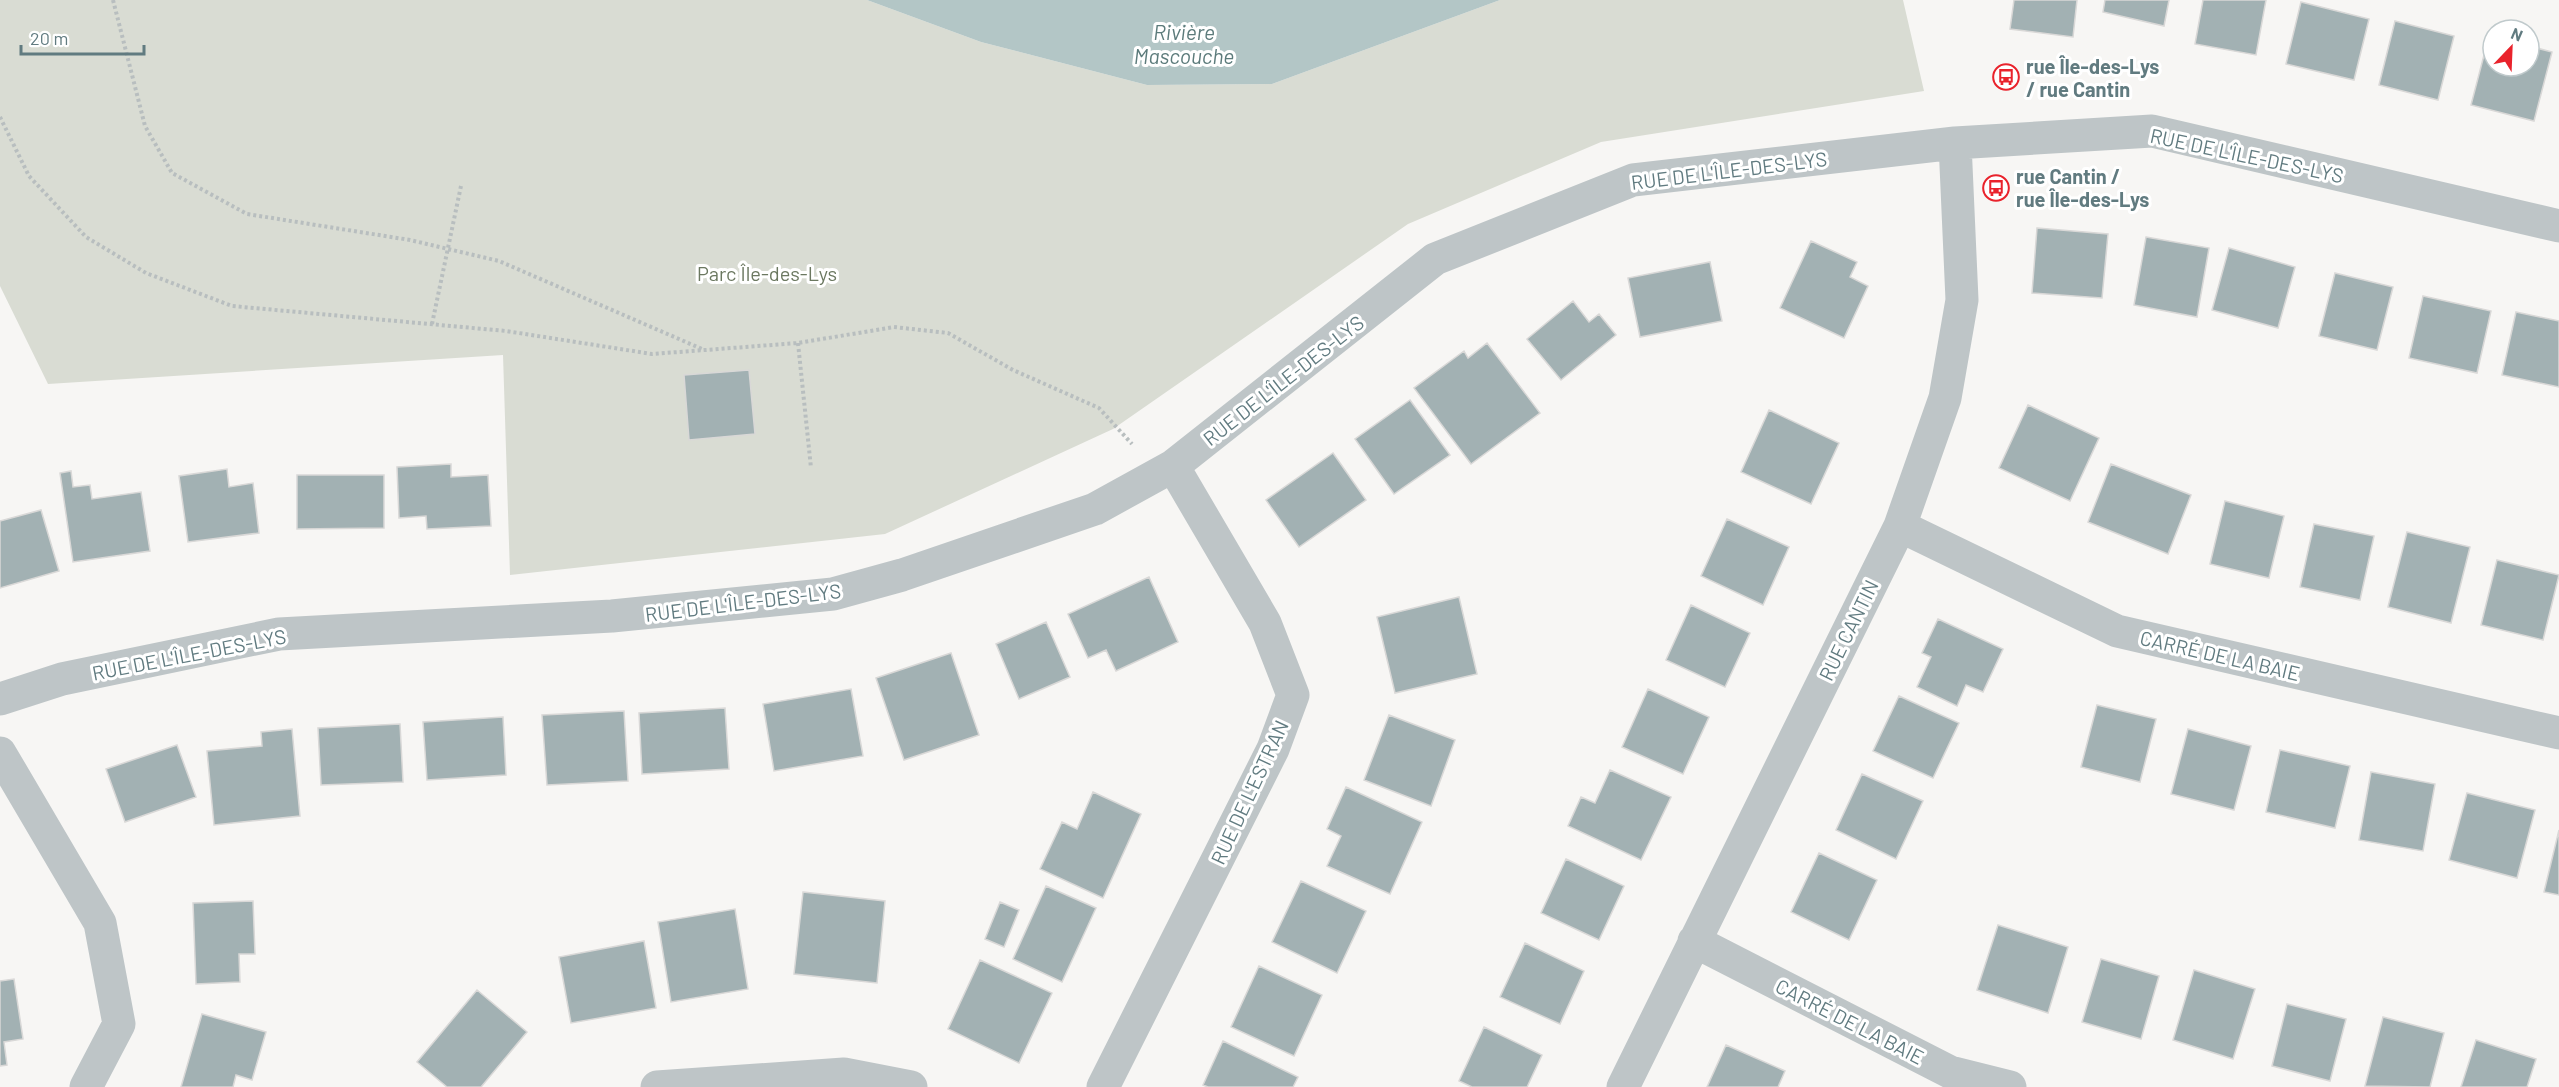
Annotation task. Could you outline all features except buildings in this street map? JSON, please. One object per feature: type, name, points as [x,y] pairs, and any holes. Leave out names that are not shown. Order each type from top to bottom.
[{"type":"street","name":"RUE DE L'ÎLE-DES-LYS","points":[[0,699],[62,679],[279,634],[601,617],[833,594],[902,575],[1095,509],[1166,470],[1435,259],[1633,180],[1955,142],[2152,131],[2559,226]]},
{"type":"street","name":"RUE CANTIN","points":[[1623,1087],[1900,526],[1945,398],[1962,300],[1955,142]]},
{"type":"street","name":"RUE DE L'ESTRAN","points":[[1103,1087],[1273,749],[1293,695],[1265,623],[1166,470]]},
{"type":"street","name":"CARRÉ DE LA BAIE","points":[[1900,526],[2117,631],[2559,734]]},
{"type":"street","points":[[0,753],[100,923],[119,1024],[86,1087]]},
{"type":"street","name":"CARRÉ DE LA BAIE","points":[[1694,941],[1950,1072],[2010,1087]]},
{"type":"street","points":[[657,1087],[844,1074],[911,1087]]},
{"type":"path","points":[[113,0],[145,126],[172,173],[247,214],[410,240],[499,261],[703,349]]},
{"type":"path","points":[[0,117],[29,176],[86,237],[146,273],[232,306],[506,331],[652,354],[798,343],[894,327],[948,333],[1013,370],[1099,408],[1166,470]]},
{"type":"path","points":[[432,324],[461,186]]},
{"type":"path","points":[[798,343],[811,468]]},
{"type":"green space","name":"Parc Île-des-Lys","points":[[0,0],[867,0],[981,42],[1147,85],[1272,84],[1500,0],[1903,0],[1924,91],[1601,142],[1408,224],[1113,429],[885,534],[510,575],[503,355],[48,384],[0,286]]},
{"type":"water","name":"Rivière Mascouche","points":[[867,0],[1500,0],[1272,84],[1147,85],[981,42]]},
{"type":"place","name":"rue Île-des-Lys / rue Cantin","points":[[2006,77]]},
{"type":"place","name":"rue Cantin / rue Île-des-Lys","points":[[1996,188]]}]
